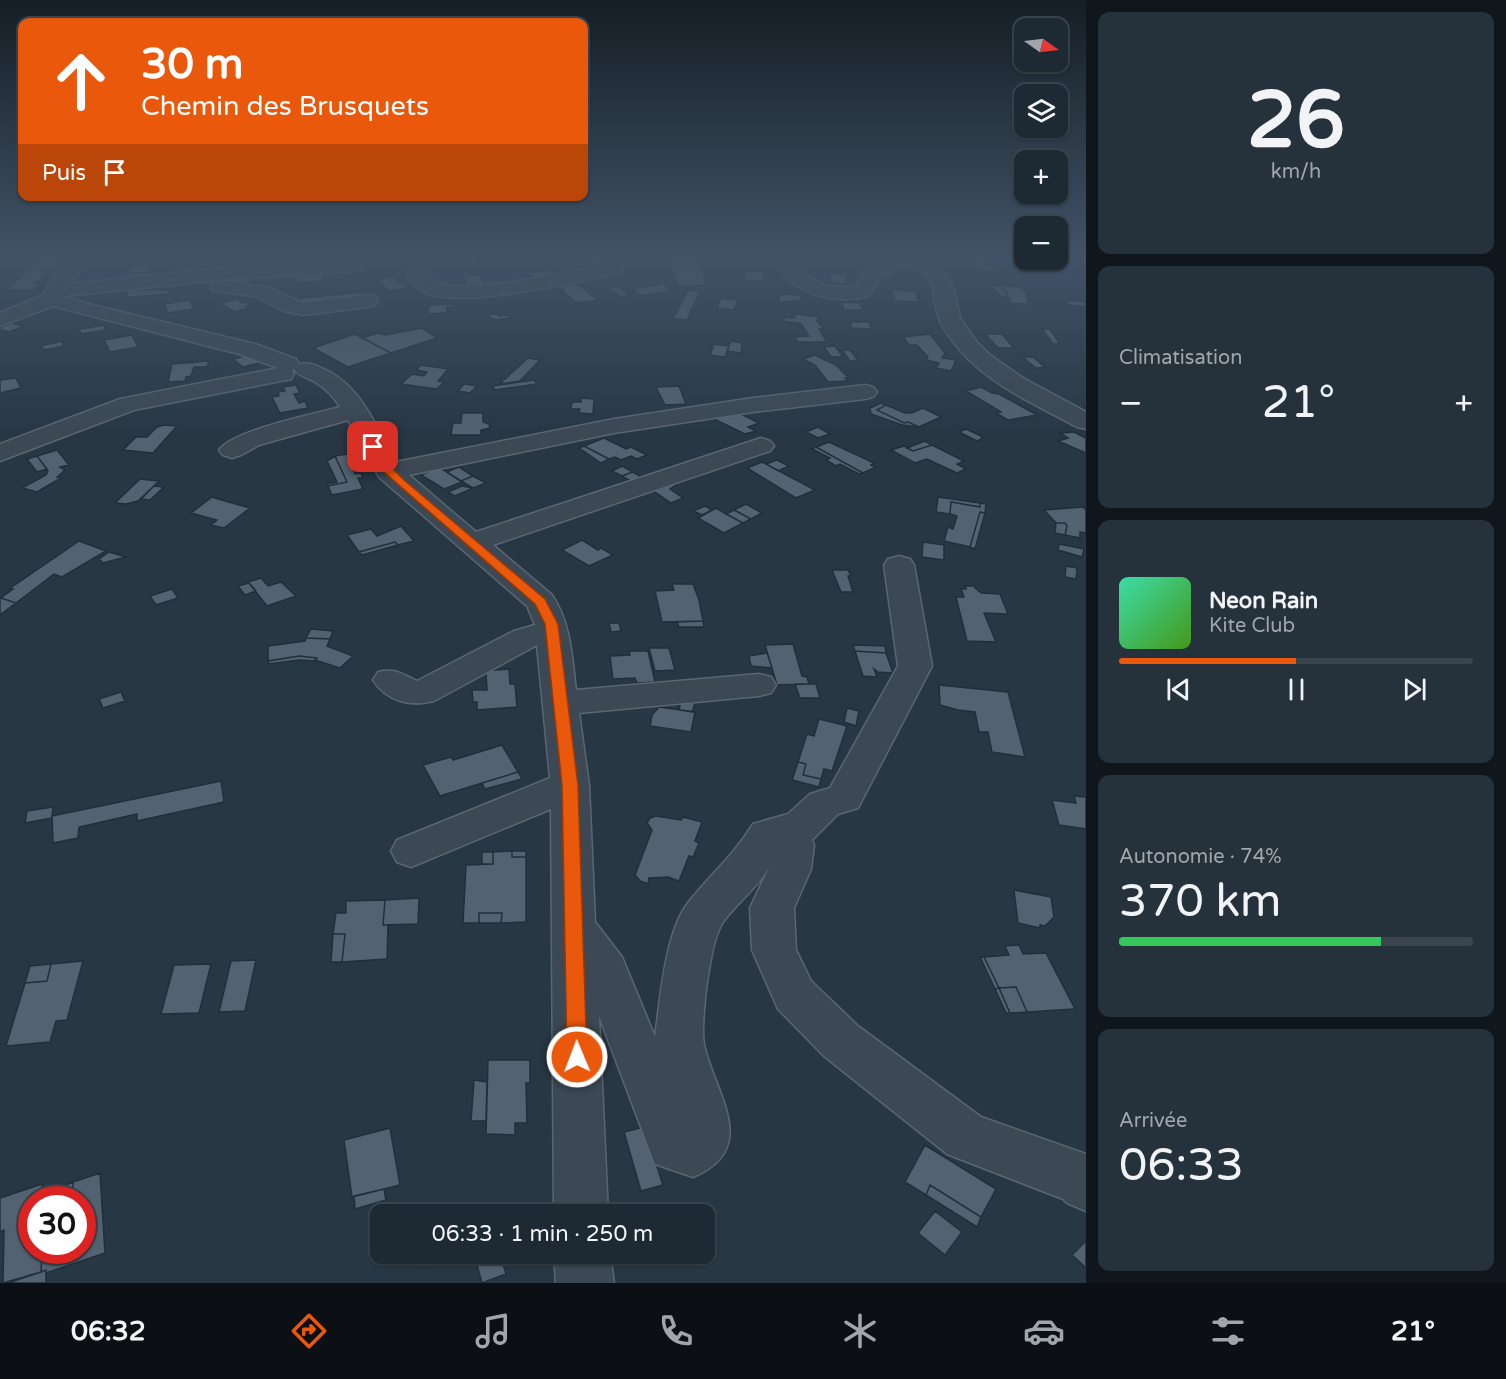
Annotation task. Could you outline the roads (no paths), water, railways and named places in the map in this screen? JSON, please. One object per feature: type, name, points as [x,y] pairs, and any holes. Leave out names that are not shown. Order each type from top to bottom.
[{"type":"street","points":[[102,314],[248,349],[292,369],[321,375],[342,391],[363,421],[373,447],[388,471],[541,602],[551,624],[570,785],[581,1204]]},
{"type":"street","points":[[947,314],[955,330],[991,368],[1005,379],[1086,422]]},
{"type":"street","points":[[0,453],[128,404],[292,369]]},
{"type":"street","points":[[388,471],[614,426],[753,405],[865,392]]},
{"type":"street","points":[[232,450],[250,440],[355,410]]},
{"type":"street","points":[[471,543],[761,446]]},
{"type":"street","points":[[790,836],[824,804],[844,798],[915,666],[899,565]]},
{"type":"street","points":[[390,680],[408,692],[422,693],[526,638],[552,631]]},
{"type":"street","points":[[560,703],[759,685]]},
{"type":"street","points":[[411,851],[570,785]]},
{"type":"street","points":[[573,926],[606,971],[673,1146],[693,1151],[705,1139],[700,1105],[679,1042],[686,970],[702,917],[752,860],[767,835],[786,829],[794,845],[790,869],[772,908],[774,950],[794,995],[841,1041],[965,1136],[1081,1179],[1086,1184]]},
{"type":"street","points":[[583,1264],[585,1283]]}]
